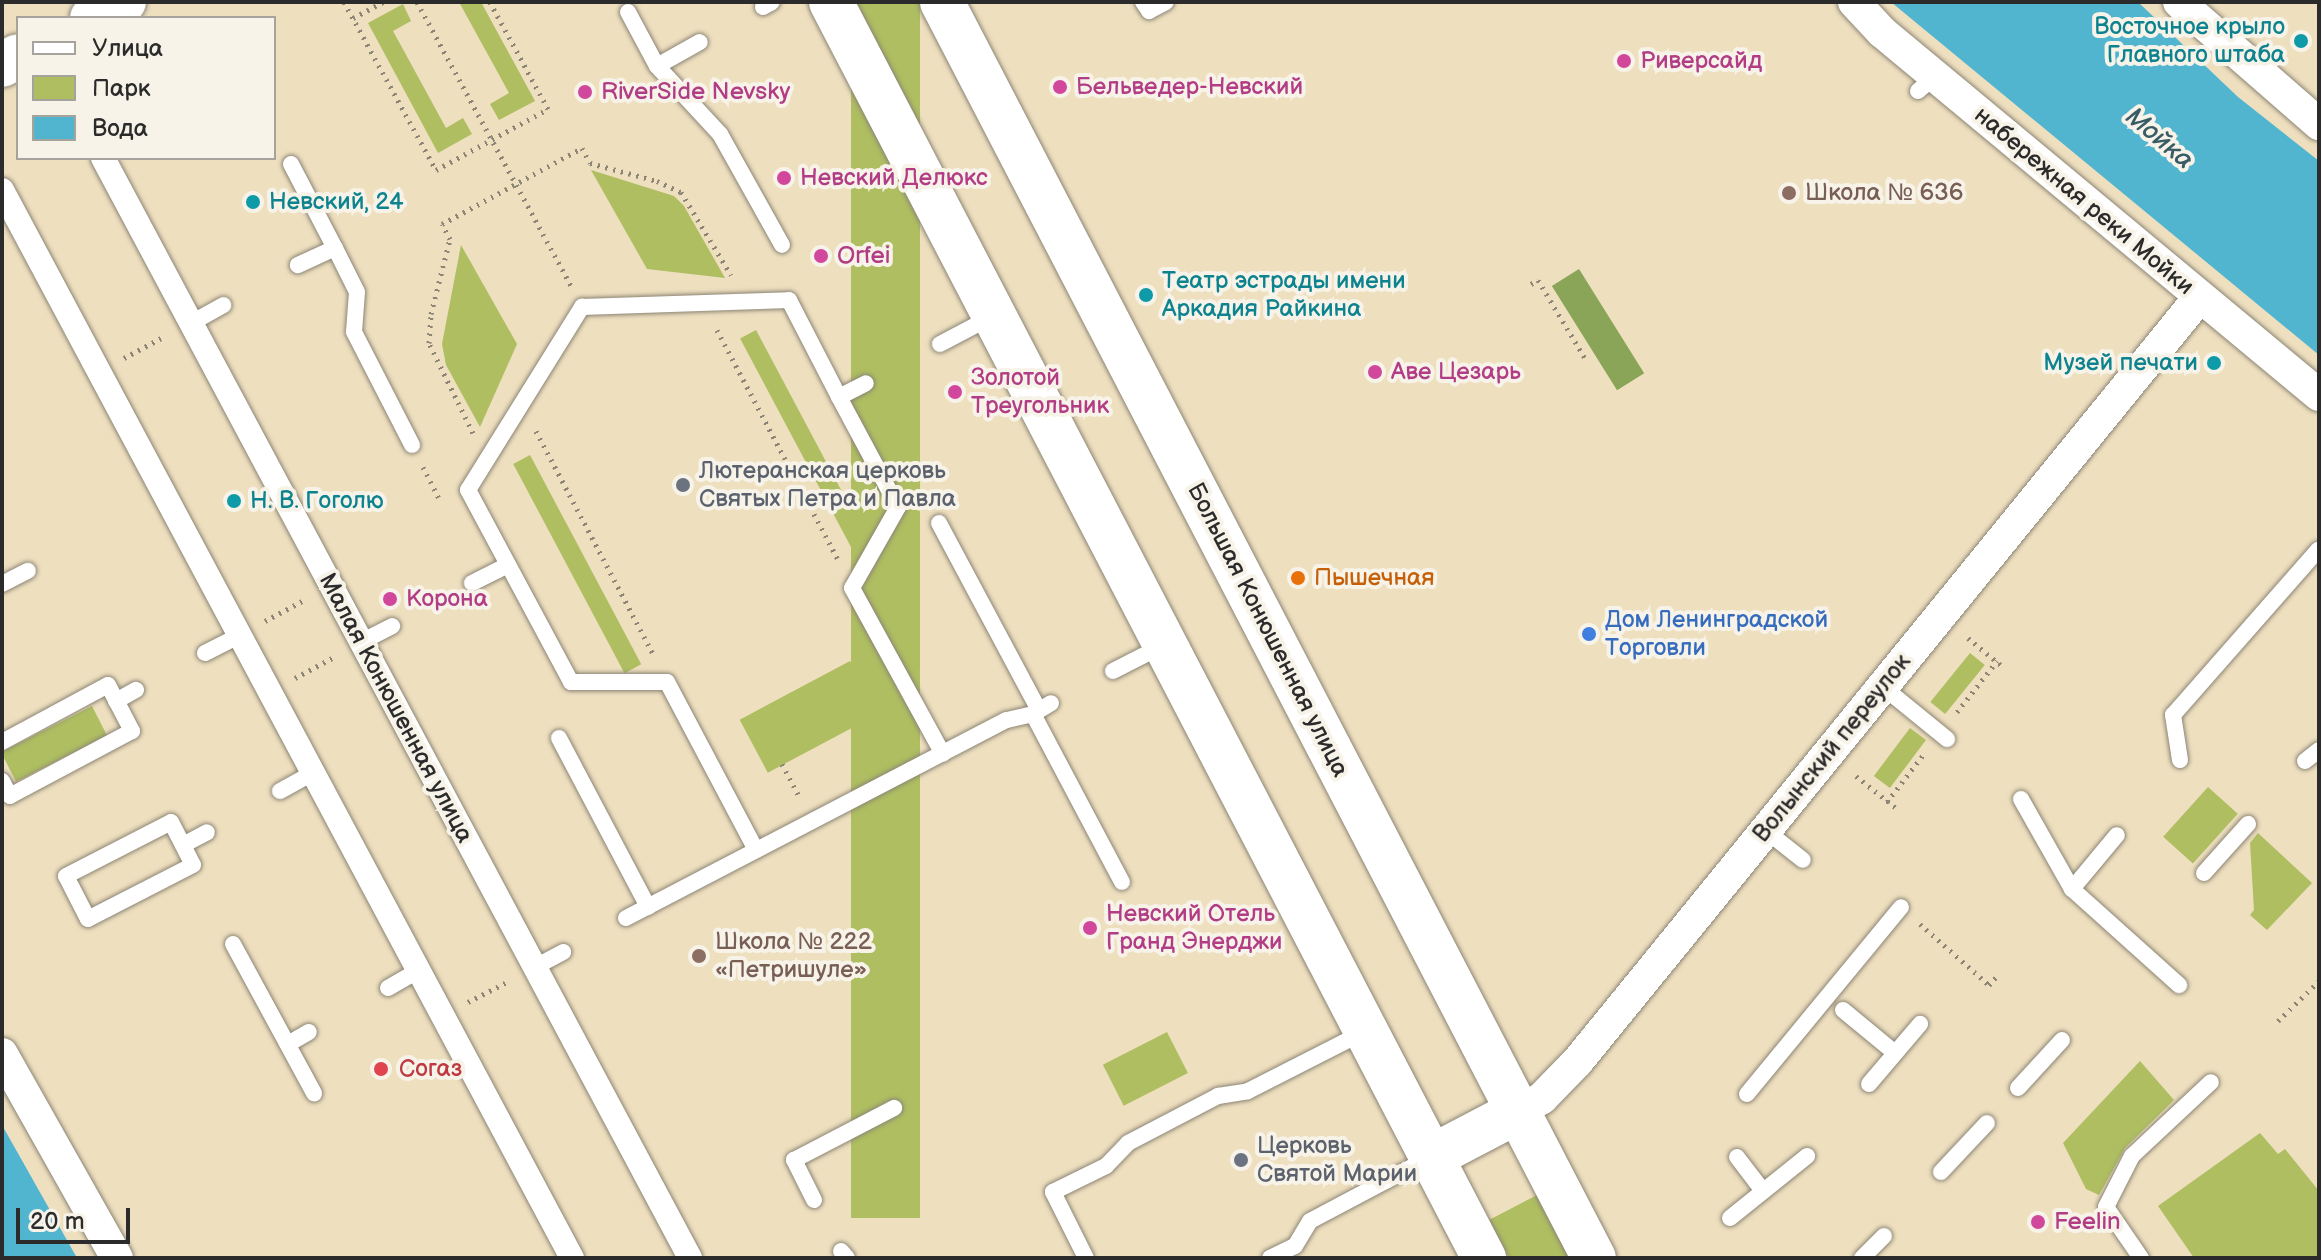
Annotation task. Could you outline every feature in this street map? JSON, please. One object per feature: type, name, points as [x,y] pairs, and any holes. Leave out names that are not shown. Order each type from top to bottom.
[{"type":"main road","points":[[96,16],[124,2]]},
{"type":"main road","points":[[831,2],[1484,1258]]},
{"type":"main road","name":"Большая Конюшенная улица","points":[[942,2],[1594,1258]]},
{"type":"main road","name":"Волынский переулок","points":[[1431,1157],[1517,1112]]},
{"type":"street","name":"набережная реки Мойки","points":[[1854,2],[1926,84],[2319,395]]},
{"type":"street","points":[[2179,2],[2319,124]]},
{"type":"street","name":"Малая Конюшенная улица","points":[[104,160],[690,1258]]},
{"type":"street","points":[[2,190],[572,1258]]},
{"type":"street","name":"Волынский переулок","points":[[1517,1112],[1542,1098],[1578,1061],[2199,298]]},
{"type":"street","points":[[2,1054],[117,1258]]},
{"type":"lane","points":[[1143,2],[1149,11],[1166,2]]},
{"type":"lane","points":[[628,12],[657,66],[720,134],[782,245]]},
{"type":"lane","points":[[657,66],[700,42]]},
{"type":"lane","points":[[291,164],[357,292],[354,332],[412,445]]},
{"type":"lane","points":[[298,265],[335,248]]},
{"type":"lane","points":[[756,850],[667,682],[571,682],[468,490],[582,307],[789,300],[898,507],[852,588],[943,754]]},
{"type":"lane","points":[[191,323],[223,305]]},
{"type":"lane","points":[[940,344],[994,315]]},
{"type":"lane","points":[[839,397],[866,383]]},
{"type":"lane","points":[[939,523],[1041,709],[1122,882]]},
{"type":"lane","points":[[2180,760],[2173,715],[2318,550]]},
{"type":"lane","points":[[472,583],[508,565]]},
{"type":"lane","points":[[2,584],[28,571]]},
{"type":"lane","points":[[361,642],[392,626]]},
{"type":"lane","points":[[205,653],[240,635]]},
{"type":"lane","points":[[1113,671],[1165,644]]},
{"type":"lane","points":[[2,742],[108,685],[132,731],[10,796],[2,781]]},
{"type":"lane","points":[[1882,686],[1947,739]]},
{"type":"lane","points":[[116,701],[136,690]]},
{"type":"lane","points":[[626,918],[1007,720],[1041,709]]},
{"type":"lane","points":[[559,738],[648,907]]},
{"type":"lane","points":[[2305,761],[2319,750]]},
{"type":"lane","points":[[280,791],[313,773]]},
{"type":"lane","points":[[2021,799],[2072,889],[2179,985]]},
{"type":"lane","points":[[171,822],[183,845],[193,865],[88,919],[66,876],[171,822]]},
{"type":"lane","points":[[2204,873],[2248,824]]},
{"type":"lane","points":[[1765,830],[1803,860]]},
{"type":"lane","points":[[183,845],[207,832]]},
{"type":"lane","points":[[2072,889],[2117,835]]},
{"type":"lane","points":[[1747,1094],[1901,907]]},
{"type":"lane","points":[[1871,916],[1885,927]]},
{"type":"lane","points":[[2137,947],[2149,933]]},
{"type":"lane","points":[[233,944],[314,1093]]},
{"type":"lane","points":[[535,967],[563,952]]},
{"type":"lane","points":[[388,988],[419,970]]},
{"type":"lane","points":[[1843,1010],[1895,1053]]},
{"type":"lane","points":[[1869,1084],[1920,1024]]},
{"type":"lane","points":[[1086,1258],[1053,1192],[1106,1166],[1128,1143],[1205,1103],[1248,1091],[1366,1031]]},
{"type":"lane","points":[[288,1044],[309,1032]]},
{"type":"lane","points":[[2018,1088],[2062,1040]]},
{"type":"lane","points":[[2141,1258],[2106,1207],[2132,1156],[2211,1082]]},
{"type":"lane","points":[[814,1200],[794,1160],[894,1108]]},
{"type":"lane","points":[[1941,1172],[1987,1123]]},
{"type":"lane","points":[[1730,1218],[1807,1156]]},
{"type":"lane","points":[[1270,1258],[1298,1252],[1310,1221],[1431,1157]]},
{"type":"lane","points":[[1737,1157],[1763,1191]]},
{"type":"lane","points":[[1862,1258],[1884,1236]]},
{"type":"path","points":[[344,2],[436,170],[548,109],[490,2]]},
{"type":"path","points":[[353,18],[383,2]]},
{"type":"path","points":[[417,2],[582,307]]},
{"type":"path","points":[[487,459],[440,372],[429,343],[431,314],[450,239],[442,224],[582,148],[590,163],[657,181],[681,192],[745,301]]},
{"type":"path","points":[[1531,284],[1538,280],[1585,358]]},
{"type":"path","points":[[703,303],[852,588]]},
{"type":"path","points":[[523,406],[667,682]]},
{"type":"path","points":[[412,445],[442,504],[468,490]]},
{"type":"path","points":[[240,635],[331,586]]},
{"type":"path","points":[[1967,638],[2003,667]]},
{"type":"path","points":[[270,691],[361,642]]},
{"type":"path","points":[[782,764],[812,821]]},
{"type":"path","points":[[1856,776],[1895,807]]},
{"type":"path","points":[[1901,907],[1989,985],[1997,976]]},
{"type":"path","points":[[443,1016],[535,967]]},
{"type":"path","points":[[2278,1021],[2319,981]]},
{"type":"green space","points":[[459,2],[481,2],[535,101],[499,120],[490,104],[509,93]]},
{"type":"green space","points":[[851,2],[920,2],[920,1218],[851,1218]]},
{"type":"green space","points":[[403,4],[411,21],[393,31],[446,128],[463,118],[472,134],[438,153],[368,23]]},
{"type":"green space","points":[[591,170],[674,196],[684,206],[725,278],[647,269]]},
{"type":"green space","points":[[461,245],[517,344],[480,427],[446,365],[442,344]]},
{"type":"green space","points":[[1579,269],[1644,373],[1617,390],[1552,286]]},
{"type":"green space","points":[[756,330],[869,543],[853,551],[740,338]]},
{"type":"green space","points":[[530,455],[641,664],[624,673],[513,464]]},
{"type":"green space","points":[[1970,653],[1985,665],[1945,714],[1930,702]]},
{"type":"green space","points":[[850,661],[878,714],[768,773],[740,720]]},
{"type":"green space","points":[[92,706],[107,735],[16,782],[2,752]]},
{"type":"green space","points":[[1910,728],[1926,740],[1890,788],[1874,776]]},
{"type":"green space","points":[[2208,787],[2238,814],[2193,864],[2163,837]]},
{"type":"green space","points":[[2258,833],[2312,883],[2267,930],[2250,915],[2254,910],[2250,843]]},
{"type":"green space","points":[[1167,1032],[1188,1073],[1124,1106],[1103,1065]]},
{"type":"green space","points":[[2140,1061],[2174,1100],[2125,1148],[2099,1195],[2086,1189],[2063,1143]]},
{"type":"green space","points":[[2260,1133],[2278,1154],[2285,1149],[2319,1191],[2319,1257],[2194,1258],[2158,1206]]},
{"type":"green space","points":[[1539,1194],[1572,1258],[1509,1258],[1489,1220]]},
{"type":"water","name":"Мойка","points":[[1891,2],[2138,2],[2238,97],[2319,161],[2319,355]]},
{"type":"water","points":[[2,1125],[77,1258],[2,1258]]},
{"type":"place","name":"Восточное крыло Главного штаба","points":[[2301,41]]},
{"type":"place","name":"Риверсайд","points":[[1624,61]]},
{"type":"place","name":"Бельведер-Невский","points":[[1060,87]]},
{"type":"place","name":"RiverSide Nevsky","points":[[585,92]]},
{"type":"place","name":"Невский Делюкс","points":[[784,178]]},
{"type":"place","name":"Школа № 636","points":[[1789,193]]},
{"type":"place","name":"Невский, 24","points":[[253,202]]},
{"type":"place","name":"Orfei","points":[[821,256]]},
{"type":"place","name":"Театр эстрады имени Аркадия Райкина","points":[[1146,295]]},
{"type":"place","name":"Музей печати","points":[[2214,363]]},
{"type":"place","name":"Аве Цезарь","points":[[1375,372]]},
{"type":"place","name":"Золотой Треугольник","points":[[955,392]]},
{"type":"place","name":"Лютеранская церковь Святых Петра и Павла","points":[[683,485]]},
{"type":"place","name":"Н. В. Гоголю","points":[[234,501]]},
{"type":"place","name":"Пышечная","points":[[1298,578]]},
{"type":"place","name":"Корона","points":[[390,599]]},
{"type":"place","name":"Дом Ленинградской Торговли","points":[[1589,634]]},
{"type":"place","name":"Невский Отель Гранд Энерджи","points":[[1090,928]]},
{"type":"place","name":"Школа № 222 «Петришуле»","points":[[699,956]]},
{"type":"place","name":"Согаз","points":[[381,1069]]},
{"type":"place","name":"Церковь Святой Марии","points":[[1241,1160]]},
{"type":"place","name":"Feelin","points":[[2038,1222]]}]
